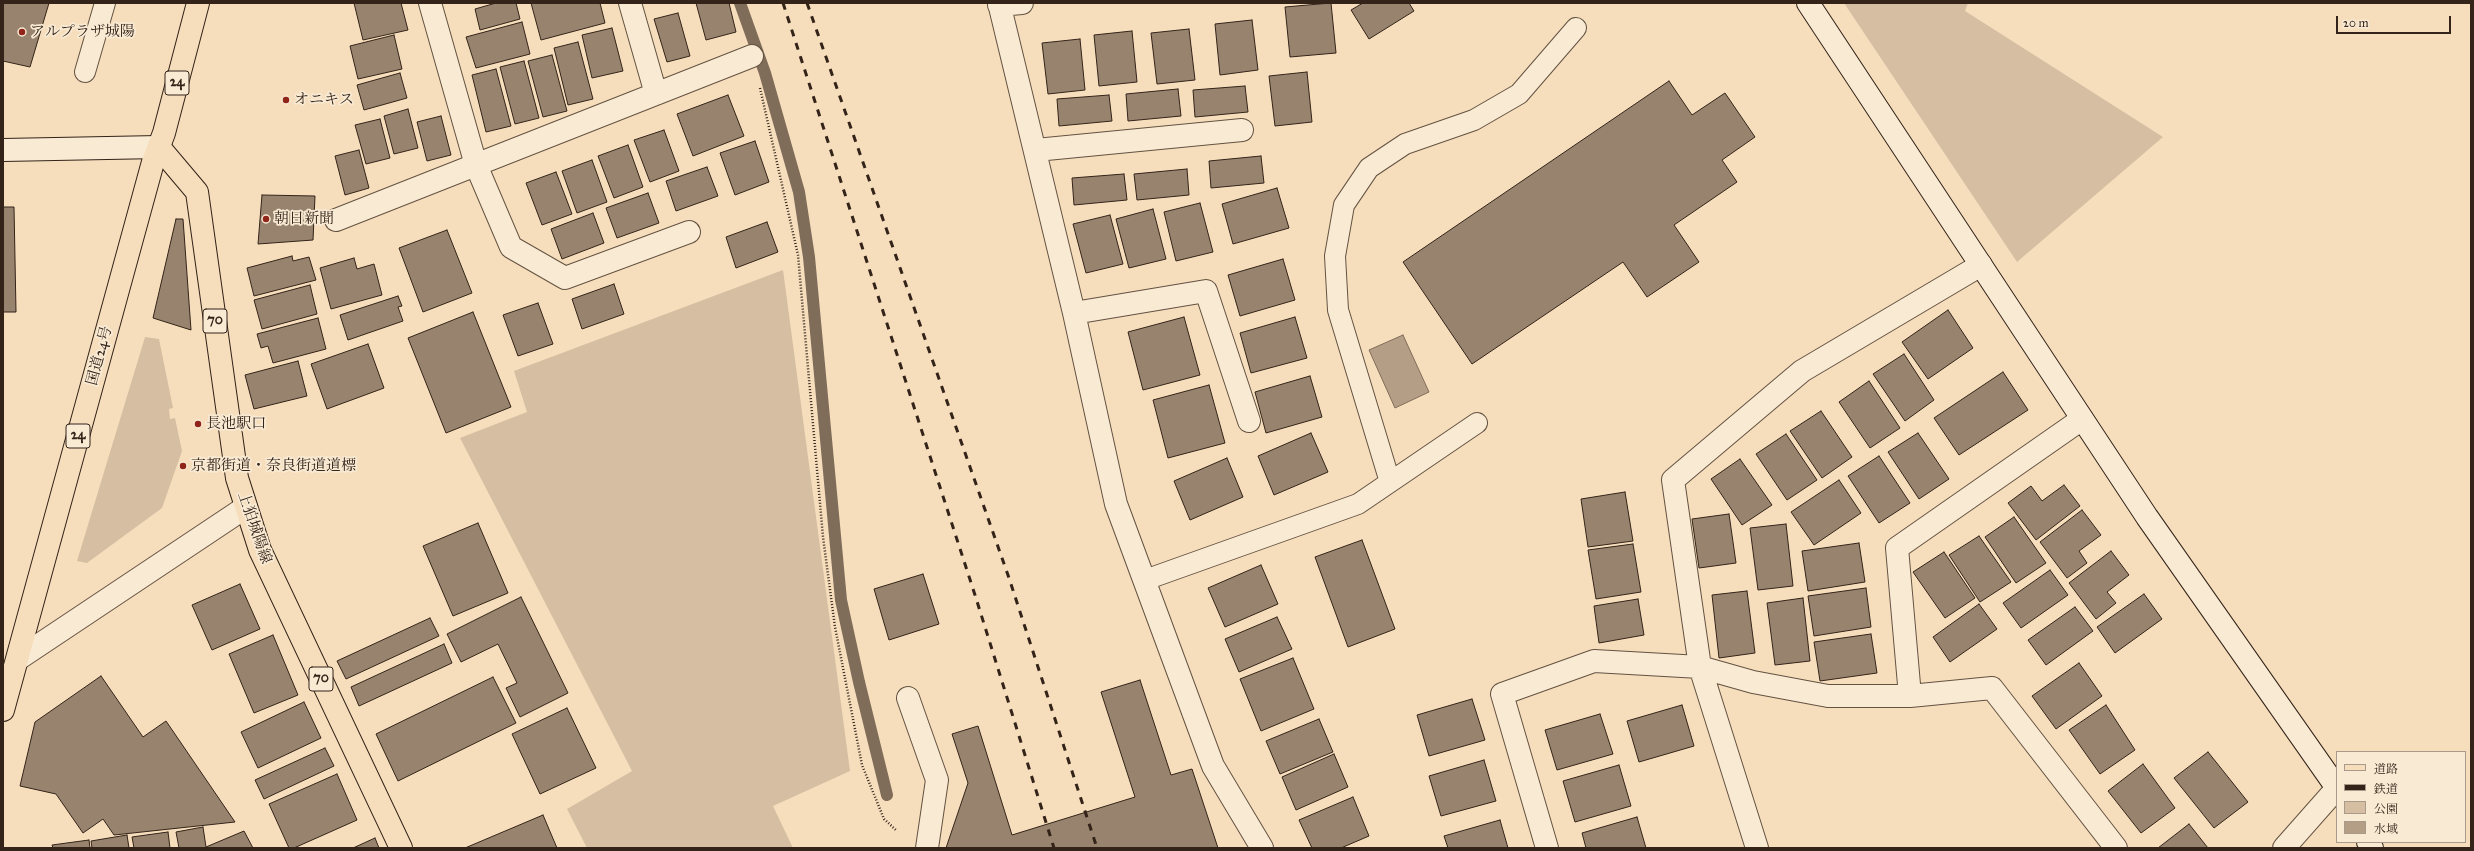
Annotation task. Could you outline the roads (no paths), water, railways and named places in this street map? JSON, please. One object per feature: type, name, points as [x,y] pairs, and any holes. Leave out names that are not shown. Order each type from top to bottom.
[{"type":"main road","name":"国道24号","points":[[3,710],[10,664],[159,147],[198,3]]},
{"type":"main road","name":"上狛城陽線","points":[[159,147],[197,192],[237,478],[260,550],[401,848]]},
{"type":"street","points":[[430,3],[476,165],[511,247],[566,278],[689,232]]},
{"type":"street","points":[[630,3],[656,94]]},
{"type":"street","points":[[1022,3],[999,4],[1036,150],[1116,504],[1213,766],[1262,848]]},
{"type":"street","points":[[1808,3],[2147,517],[2336,787]]},
{"type":"street","points":[[336,220],[752,56]]},
{"type":"street","points":[[1036,150],[1242,130]]},
{"type":"street","points":[[3,150],[159,147]]},
{"type":"street","points":[[1756,848],[1700,667],[1673,480],[1802,371],[1981,265]]},
{"type":"street","points":[[1074,313],[1206,291],[1249,421]]},
{"type":"street","points":[[1910,696],[1896,548],[2082,419]]},
{"type":"street","points":[[10,664],[246,507]]},
{"type":"street","points":[[1548,848],[1502,694],[1594,662],[1700,667],[1753,682],[1828,696],[1910,696],[1992,688],[2116,848]]},
{"type":"street","points":[[908,698],[937,780],[927,848]]},
{"type":"street","points":[[2284,848],[2336,789]]},
{"type":"lane","points":[[85,72],[105,3]]},
{"type":"lane","points":[[1390,482],[1338,310],[1335,256],[1344,205],[1369,168],[1405,144],[1474,120],[1519,94],[1576,28]]},
{"type":"lane","points":[[1145,580],[1358,504],[1477,423]]},
{"type":"water","points":[[1403,335],[1429,392],[1395,408],[1369,350]]},
{"type":"waterway","points":[[740,3],[765,73],[799,192],[809,257],[841,600],[859,682],[887,795]]},
{"type":"railway","points":[[783,3],[975,595],[1054,848]]},
{"type":"railway","points":[[807,3],[1009,578],[1097,848]]},
{"type":"place","name":"アルプラザ城陽","points":[[22,32]]},
{"type":"place","name":"オニキス","points":[[286,100]]},
{"type":"place","name":"朝日新聞","points":[[266,219]]},
{"type":"place","name":"長池駅口","points":[[198,424]]},
{"type":"place","name":"京都街道・奈良街道道標","points":[[183,466]]}]
